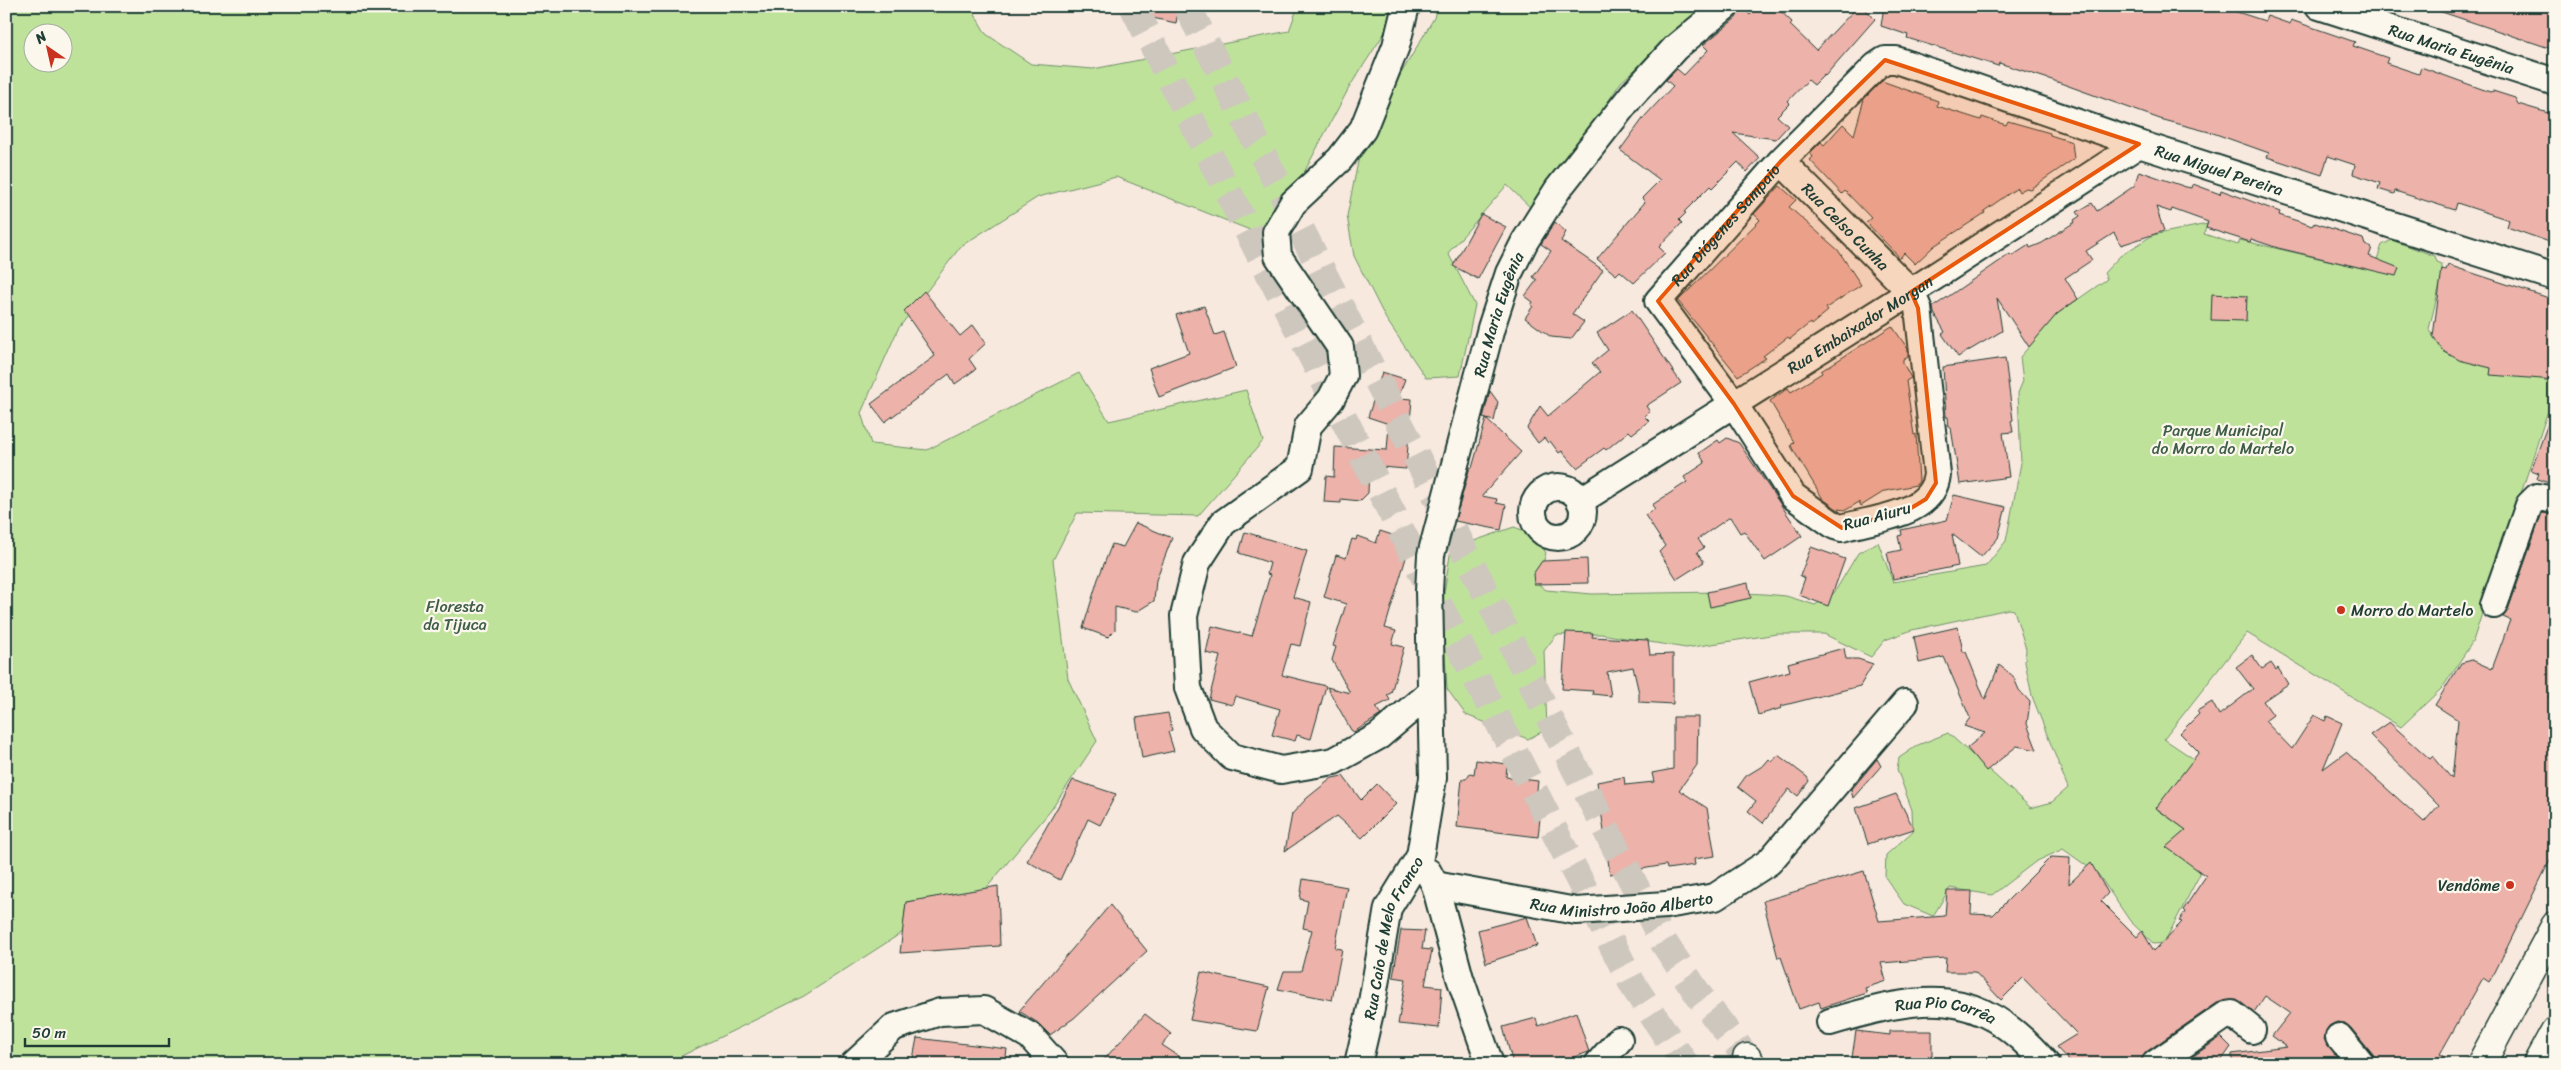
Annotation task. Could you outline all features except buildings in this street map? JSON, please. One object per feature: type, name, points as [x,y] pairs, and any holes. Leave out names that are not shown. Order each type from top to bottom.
[{"type":"main road","points":[[2481,1064],[2555,926]]},
{"type":"street","points":[[1406,6],[1396,46],[1363,130],[1340,159],[1293,203],[1276,232],[1278,256],[1340,347],[1343,376],[1331,399],[1308,426],[1300,468],[1223,523],[1197,564],[1184,616],[1188,688],[1203,728],[1232,757],[1281,770],[1334,761],[1379,736],[1431,692]]},
{"type":"street","name":"Rua Maria Eugênia","points":[[1431,692],[1429,591],[1431,554],[1490,328],[1509,273],[1525,241],[1558,189],[1632,95],[1675,48],[1726,6]]},
{"type":"street","name":"Rua Maria Eugênia","points":[[2319,6],[2555,82]]},
{"type":"street","name":"Rua Miguel Pereira","points":[[1886,60],[1896,60],[2139,144],[2555,276]]},
{"type":"street","name":"Rua Diógenes Sampaio","points":[[1734,404],[1658,301],[1781,161],[1876,66],[1886,60]]},
{"type":"street","name":"Rua Embaixador Morgan","points":[[1580,501],[1911,292],[2139,144]]},
{"type":"street","name":"Rua Celso Cunha","points":[[1781,161],[1911,292]]},
{"type":"street","name":"Rua Aiuru","points":[[1734,404],[1793,496],[1835,526],[1842,528],[1908,510],[1926,499],[1936,483],[1937,474],[1918,308],[1911,292]]},
{"type":"street","points":[[2494,605],[2533,499],[2545,496],[2555,500]]},
{"type":"street","name":"Rua Caio de Melo Franco","points":[[1358,1064],[1371,1008],[1388,908],[1420,856],[1433,778],[1431,692]]},
{"type":"street","name":"Rua Ministro João Alberto","points":[[1435,885],[1576,911],[1666,905],[1714,896],[1769,862],[1905,703]]},
{"type":"street","points":[[1420,856],[1435,885],[1460,978],[1490,1064]]},
{"type":"street","name":"Rua Pio Corrêa","points":[[1830,1022],[1894,1005],[1932,1000],[1946,1001],[1987,1014],[2020,1037],[2046,1064]]},
{"type":"street","points":[[854,1064],[894,1027],[940,1012],[984,1010],[1030,1036],[1055,1064]]},
{"type":"street","points":[[2156,1064],[2226,1015],[2232,1014],[2252,1030]]},
{"type":"street","points":[[2339,1037],[2361,1064]]},
{"type":"street","points":[[1598,1064],[1620,1040]]},
{"type":"highlighted area","points":[[1885,60],[2139,144],[1911,292],[1918,308],[1936,483],[1926,499],[1908,510],[1842,528],[1793,496],[1734,404],[1658,301],[1781,161]]},
{"type":"green space","name":"Floresta da Tijuca","points":[[6,6],[970,6],[986,34],[1031,64],[1093,69],[1289,31],[1298,6],[1402,6],[1350,86],[1300,180],[1255,232],[1116,177],[1038,197],[961,246],[898,329],[861,413],[871,444],[927,450],[1079,373],[1109,421],[1246,390],[1263,441],[1198,516],[1077,513],[1053,560],[1068,679],[1097,741],[1051,810],[984,891],[906,902],[903,932],[804,996],[665,1064],[6,1064]]},
{"type":"green space","points":[[1437,6],[1707,6],[1621,82],[1535,212],[1507,185],[1448,253],[1475,305],[1460,376],[1426,378],[1386,319],[1354,256],[1347,216],[1361,147],[1380,109],[1434,18]]},
{"type":"green space","name":"Parque Municipal do Morro do Martelo","points":[[2207,224],[2204,234],[2238,245],[2240,240],[2366,269],[2375,265],[2382,245],[2392,240],[2435,256],[2437,262],[2442,264],[2442,276],[2429,329],[2435,338],[2555,384],[2555,389],[2473,641],[2443,687],[2401,727],[2247,633],[2164,739],[2194,759],[2158,810],[2186,830],[2178,837],[2198,863],[2200,874],[2164,943],[2154,944],[2130,921],[2098,874],[2063,849],[2035,862],[1992,895],[1950,888],[1933,916],[1904,904],[1885,877],[1886,855],[1913,831],[1912,810],[1897,769],[1899,758],[1918,745],[1948,733],[2031,808],[2052,802],[2068,788],[2032,696],[2025,662],[2026,649],[2014,610],[2009,609],[1912,630],[1885,640],[1871,657],[1824,634],[1777,634],[1686,648],[1601,634],[1556,635],[1544,651],[1547,729],[1528,739],[1466,715],[1447,689],[1442,605],[1451,549],[1514,527],[1536,535],[1546,553],[1537,583],[1546,590],[1592,594],[1719,592],[1764,594],[1786,596],[1815,605],[1834,593],[1858,553],[1878,542],[1893,582],[1986,566],[2006,541],[2021,463],[2018,393],[2023,381],[2020,357],[2057,314],[2107,279],[2104,273],[2120,256],[2153,235]]},
{"type":"tunnel","points":[[1133,6],[1633,985],[1685,1064]]},
{"type":"tunnel","points":[[1187,6],[1664,943],[1700,997],[1747,1058]]},
{"type":"place","name":"Morro do Martelo","points":[[2341,610]]},
{"type":"place","name":"Vendôme","points":[[2510,885]]}]
